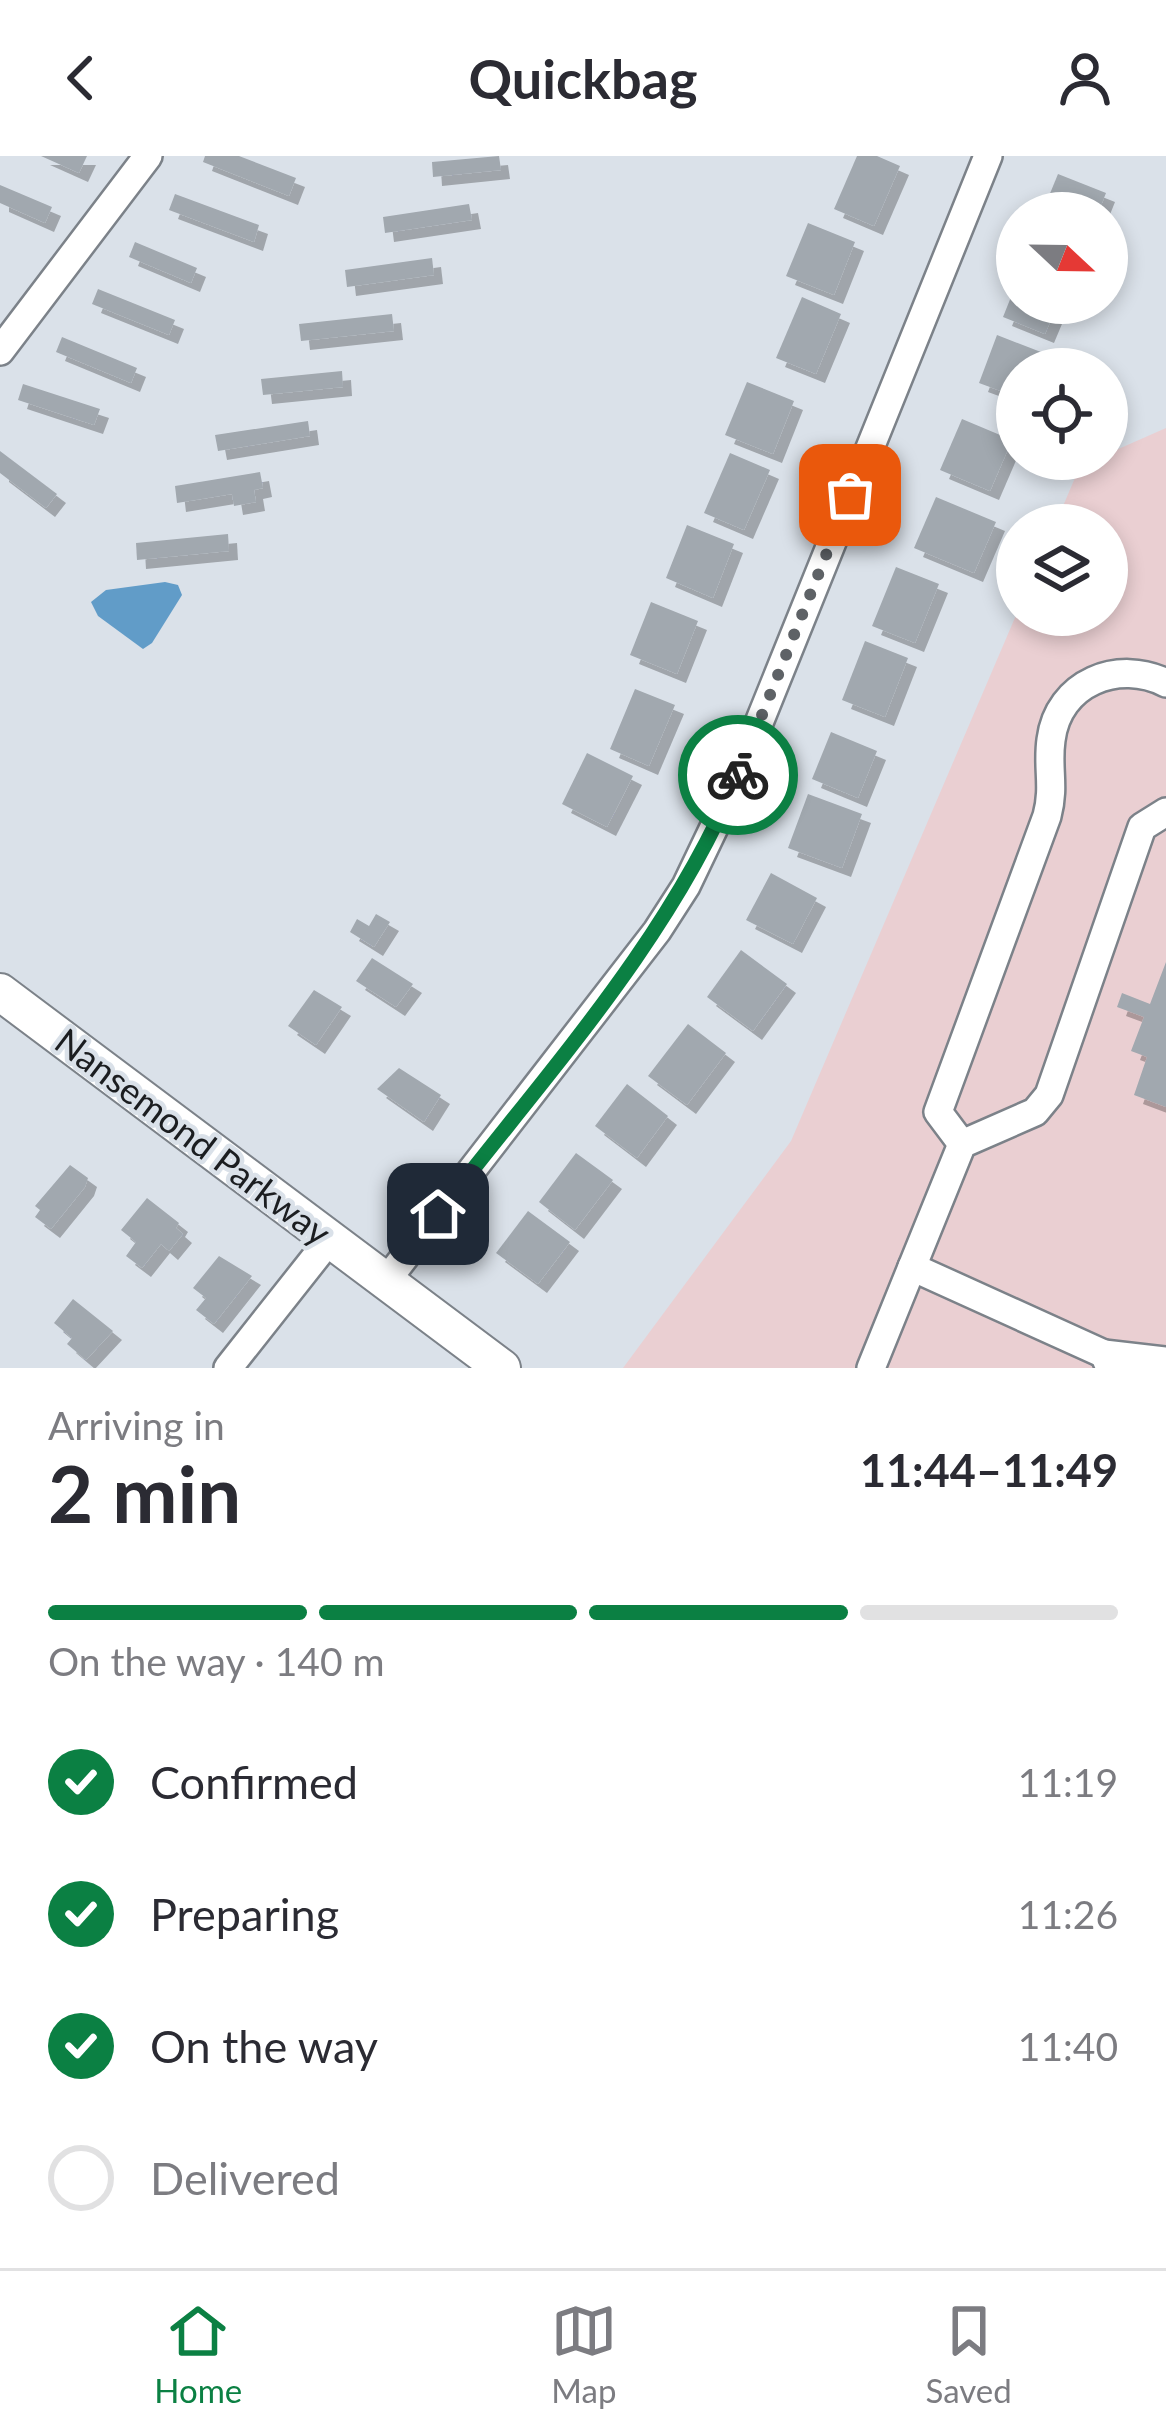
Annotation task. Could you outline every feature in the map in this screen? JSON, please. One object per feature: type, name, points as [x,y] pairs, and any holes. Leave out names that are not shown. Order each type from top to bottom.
[{"type":"main road","name":"Nansemond Parkway","points":[[0,992],[502,1368]]},
{"type":"street","points":[[0,351],[148,156]]},
{"type":"street","points":[[386,1281],[686,886],[730,792],[988,156]]},
{"type":"street","points":[[962,1144],[938,1112],[1047,816],[1055,784],[1051,740],[1063,709],[1086,682],[1108,673],[1145,673],[1166,683]]},
{"type":"street","points":[[871,1368],[962,1144],[1035,1112],[1049,1095],[1142,827],[1166,812]]},
{"type":"street","points":[[228,1368],[330,1239]]},
{"type":"street","points":[[912,1267],[1012,1307],[1107,1361],[1166,1361]]},
{"type":"shaded area","points":[[1166,428],[1166,1368],[623,1368],[791,1141],[1007,636],[1128,636],[1128,504],[1064,504],[1074,480],[1128,480],[1128,445]]},
{"type":"water","points":[[165,582],[178,585],[182,595],[152,643],[143,649],[98,616],[91,602],[106,590]]},
{"type":"building","points":[[41,156],[87,156],[79,173]]},
{"type":"building","points":[[205,156],[239,156],[296,178],[289,196],[203,162]]},
{"type":"building","points":[[499,156],[501,170],[433,177],[432,162]]},
{"type":"building","points":[[857,156],[877,156],[900,166],[874,226],[834,209]]},
{"type":"building","points":[[1058,174],[1103,192],[1051,192]]},
{"type":"building","points":[[0,185],[52,207],[45,223],[0,203]]},
{"type":"building","points":[[175,194],[259,225],[254,242],[169,210]]},
{"type":"building","points":[[469,204],[472,220],[385,233],[383,217]]},
{"type":"building","points":[[808,223],[855,242],[834,295],[786,276]]},
{"type":"building","points":[[135,242],[197,268],[191,283],[129,257]]},
{"type":"building","points":[[432,258],[434,275],[347,287],[345,270]]},
{"type":"building","points":[[98,289],[175,320],[169,335],[92,304]]},
{"type":"building","points":[[802,297],[841,314],[816,374],[776,358]]},
{"type":"building","points":[[392,314],[394,331],[301,341],[299,324]]},
{"type":"building","points":[[1020,324],[1049,324],[1045,334]]},
{"type":"building","points":[[997,335],[1031,348],[996,348],[996,389],[979,383]]},
{"type":"building","points":[[62,337],[137,368],[131,383],[56,352]]},
{"type":"building","points":[[342,371],[343,387],[263,395],[261,379]]},
{"type":"building","points":[[747,382],[794,401],[773,454],[725,435]]},
{"type":"building","points":[[23,384],[100,409],[94,425],[18,400]]},
{"type":"building","points":[[962,419],[996,433],[996,477],[990,491],[940,470]]},
{"type":"building","points":[[308,421],[310,436],[218,451],[215,435]]},
{"type":"building","points":[[0,451],[57,494],[46,508],[0,473]]},
{"type":"building","points":[[730,453],[770,470],[744,530],[704,513]]},
{"type":"building","points":[[260,472],[263,488],[254,490],[256,502],[234,506],[232,494],[177,503],[175,486]]},
{"type":"building","points":[[936,497],[996,522],[974,573],[914,548]]},
{"type":"building","points":[[687,525],[734,544],[713,598],[666,578]]},
{"type":"building","points":[[228,534],[229,551],[137,560],[136,543]]},
{"type":"building","points":[[896,567],[939,584],[915,643],[872,626]]},
{"type":"building","points":[[651,602],[698,621],[677,674],[630,655]]},
{"type":"building","points":[[865,641],[908,658],[885,717],[842,700]]},
{"type":"building","points":[[635,689],[675,705],[649,766],[610,749]]},
{"type":"building","points":[[831,732],[877,751],[858,798],[812,779]]},
{"type":"building","points":[[587,753],[633,776],[607,827],[562,804]]},
{"type":"building","points":[[808,794],[862,814],[842,868],[788,848]]},
{"type":"building","points":[[771,873],[817,898],[793,944],[746,920]]},
{"type":"building","points":[[376,914],[390,922],[374,947],[350,932],[357,919],[369,926]]},
{"type":"building","points":[[741,950],[787,984],[753,1031],[707,997]]},
{"type":"building","points":[[372,958],[413,984],[396,1007],[356,981]]},
{"type":"building","points":[[1166,962],[1166,1107],[1134,1095],[1147,1057],[1131,1051],[1144,1017],[1117,1007],[1122,993],[1150,1004]]},
{"type":"building","points":[[314,990],[342,1007],[316,1045],[288,1026]]},
{"type":"building","points":[[688,1024],[726,1053],[687,1105],[648,1076]]},
{"type":"building","points":[[399,1068],[441,1095],[424,1122],[377,1089]]},
{"type":"building","points":[[627,1084],[668,1116],[637,1158],[595,1126]]},
{"type":"building","points":[[576,1153],[613,1180],[575,1230],[539,1202]]},
{"type":"building","points":[[70,1165],[88,1178],[51,1229],[35,1217],[40,1210],[35,1206]]},
{"type":"building","points":[[147,1198],[179,1223],[176,1228],[183,1234],[169,1251],[161,1244],[142,1268],[126,1256],[136,1242],[121,1230]]},
{"type":"building","points":[[528,1211],[570,1242],[538,1284],[496,1253]]},
{"type":"building","points":[[219,1256],[252,1276],[214,1324],[196,1310],[206,1298],[193,1288]]},
{"type":"building","points":[[73,1299],[113,1331],[86,1360],[67,1344],[72,1338],[54,1323]]},
{"type":"way so far","points":[[738,775],[850,495]]},
{"type":"route","points":[[438,1214],[657,931],[686,886],[738,775]]}]
